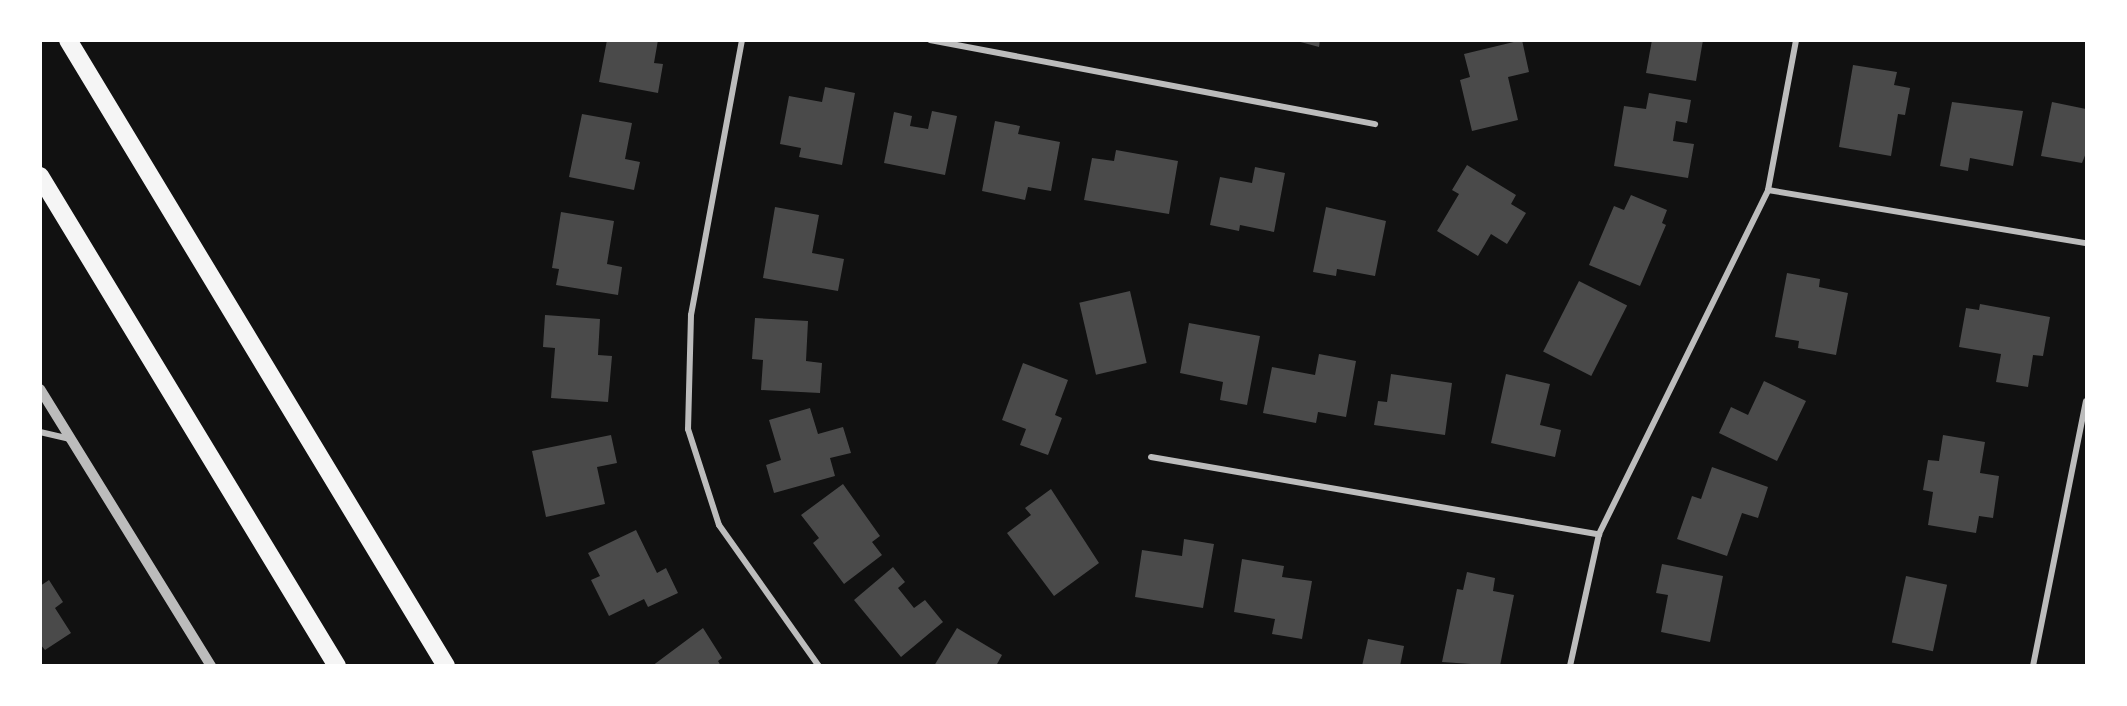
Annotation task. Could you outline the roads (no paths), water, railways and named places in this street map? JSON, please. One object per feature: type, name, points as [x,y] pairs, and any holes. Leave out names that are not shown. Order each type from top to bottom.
[{"type":"highway","points":[[68,40],[446,666]]},
{"type":"highway","points":[[40,176],[337,666]]},
{"type":"street","points":[[742,40],[691,315],[688,429],[719,525],[819,666]]},
{"type":"street","points":[[930,40],[1375,124]]},
{"type":"street","points":[[1570,666],[1599,534],[1768,190],[1796,40]]},
{"type":"street","points":[[1768,190],[2086,243]]},
{"type":"street","points":[[40,389],[211,666]]},
{"type":"street","points":[[2033,666],[2086,401]]},
{"type":"street","points":[[40,432],[71,439]]},
{"type":"street","points":[[1151,457],[1599,534]]}]
